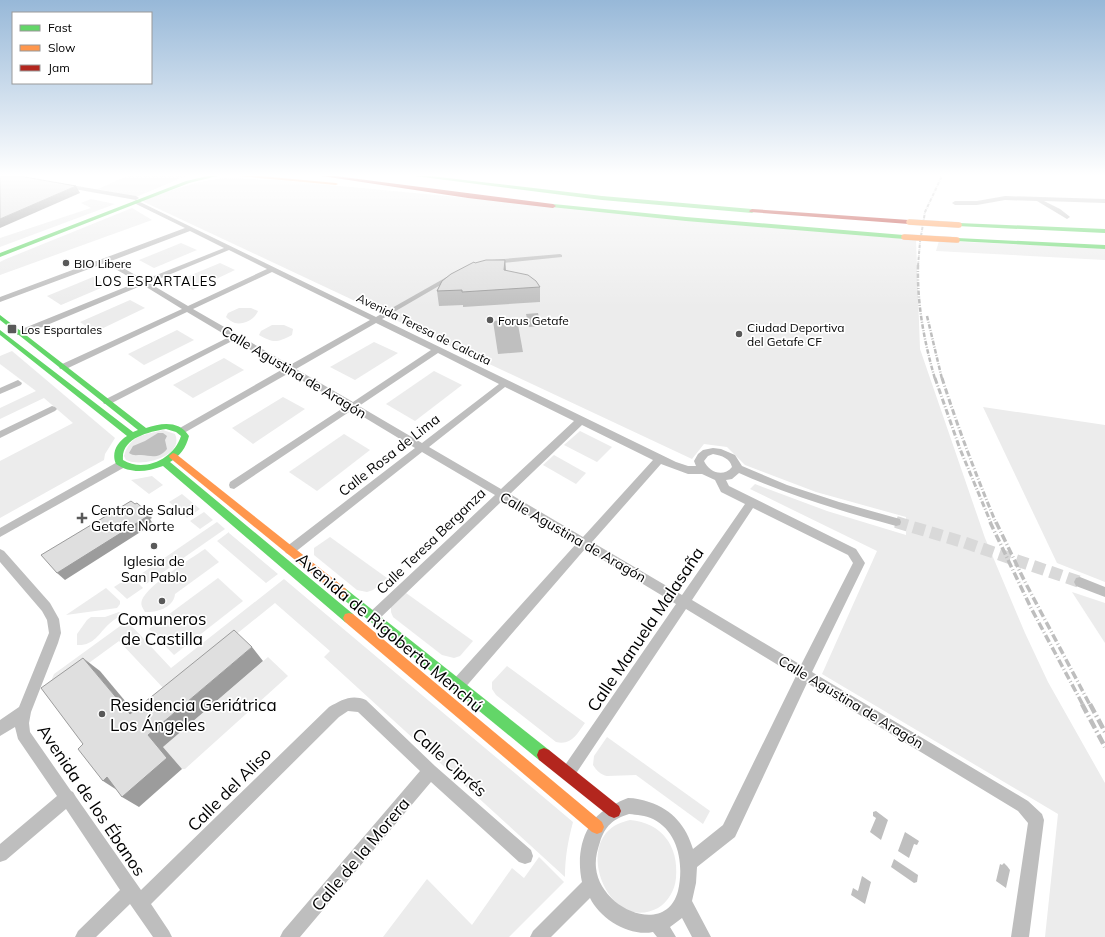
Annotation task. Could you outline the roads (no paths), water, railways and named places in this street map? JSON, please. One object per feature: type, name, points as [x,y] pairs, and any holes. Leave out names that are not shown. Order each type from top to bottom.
[{"type":"main road","points":[[0,250],[82,220]]},
{"type":"main road","points":[[0,255],[87,220]]},
{"type":"main road","points":[[783,220],[909,223]]},
{"type":"main road","points":[[821,220],[1105,231]]},
{"type":"main road","points":[[863,220],[1105,238]]},
{"type":"main road","points":[[890,220],[909,223]]},
{"type":"main road","points":[[959,226],[1105,223]]},
{"type":"main road","points":[[959,226],[1105,247]]},
{"type":"main road","points":[[0,317],[143,430]]},
{"type":"main road","points":[[0,332],[132,436]]},
{"type":"main road","points":[[173,426],[181,431],[185,437],[184,443],[173,456],[164,462],[144,468],[127,467],[121,464],[118,460],[117,454],[120,448],[132,436],[143,430],[173,426]]},
{"type":"main road","name":"Avenida de Rigoberta Menchú","points":[[173,456],[614,811]]},
{"type":"main road","name":"Avenida de Rigoberta Menchú","points":[[164,462],[596,827]]},
{"type":"street","name":"Avenida Teresa de Calcuta","points":[[172,220],[659,459],[688,470],[703,470]]},
{"type":"street","points":[[0,300],[189,229]]},
{"type":"street","points":[[20,333],[228,248]]},
{"type":"street","points":[[483,264],[499,261],[560,256]]},
{"type":"street","name":"Calle Agustina de Aragón","points":[[105,260],[684,602],[1023,806],[1036,820],[1020,937]]},
{"type":"street","points":[[62,367],[188,310],[272,269]]},
{"type":"street","points":[[181,431],[375,319],[461,272]]},
{"type":"street","points":[[107,402],[234,337]]},
{"type":"street","points":[[234,485],[437,350]]},
{"type":"street","points":[[0,391],[18,383]]},
{"type":"street","name":"Calle Rosa de Lima","points":[[290,550],[505,383]]},
{"type":"street","points":[[0,435],[52,409]]},
{"type":"street","name":"Calle Teresa Berganza","points":[[373,617],[581,420]]},
{"type":"street","points":[[737,468],[731,475],[719,477],[713,476],[703,470],[700,461],[704,454],[713,451],[725,453],[730,456],[737,468],[790,490],[838,506],[896,522]]},
{"type":"street","points":[[458,685],[659,459]]},
{"type":"street","points":[[0,533],[121,464]]},
{"type":"street","points":[[690,862],[729,831],[859,563],[852,552],[725,489],[719,477]]},
{"type":"street","name":"Calle Manuela Malasaña","points":[[568,774],[751,503]]},
{"type":"street","name":"Avenida de los Ébanos","points":[[0,554],[46,607],[53,619],[54,633],[52,643],[24,712],[22,723],[24,734],[163,937]]},
{"type":"street","points":[[1080,582],[1105,592]]},
{"type":"street","name":"Calle Ciprés","points":[[347,704],[361,705],[430,771],[525,856]]},
{"type":"street","name":"Calle del Aliso","points":[[84,937],[135,897],[334,712],[347,704]]},
{"type":"street","points":[[0,729],[24,712]]},
{"type":"street","name":"Calle de la Morera","points":[[289,937],[430,771]]},
{"type":"street","points":[[0,854],[68,797]]},
{"type":"street","points":[[629,806],[645,808],[661,815],[674,827],[684,843],[690,862],[690,883],[683,903],[668,919],[662,931],[626,923],[621,920],[612,914],[600,901],[592,885],[588,869],[588,854],[596,827],[614,811],[629,806]]},
{"type":"street","points":[[539,937],[592,885]]},
{"type":"street","points":[[683,903],[702,937]]},
{"type":"tunnel","points":[[899,523],[896,522],[963,542],[1080,582]]},
{"type":"railway","points":[[918,266],[924,220]]},
{"type":"railway","points":[[918,266],[922,322],[935,379]]},
{"type":"railway","points":[[927,316],[942,379]]},
{"type":"railway","points":[[935,378],[960,449],[991,523]]},
{"type":"railway","points":[[942,378],[954,415],[996,523]]},
{"type":"railway","points":[[990,522],[1031,608],[1083,705]]},
{"type":"railway","points":[[996,522],[1025,582],[1090,705]]},
{"type":"railway","points":[[1082,704],[1105,747]]},
{"type":"railway","points":[[1090,704],[1105,732]]},
{"type":"place","name":"BIO Libere","points":[[66,263]]},
{"type":"place","name":"Forus Getafe","points":[[490,320]]},
{"type":"place","name":"Los Espartales","points":[[12,329]]},
{"type":"place","name":"Ciudad Deportiva del Getafe CF","points":[[739,334]]},
{"type":"place","name":"Centro de Salud Getafe Norte","points":[[82,518]]},
{"type":"place","name":"Iglesia de San Pablo","points":[[154,546]]},
{"type":"place","name":"Comuneros de Castilla","points":[[162,601]]},
{"type":"place","name":"Residencia Geriátrica Los Ángeles","points":[[102,714]]},
{"type":"district","name":"LOS ESPARTALES","points":[[156,281]]}]
